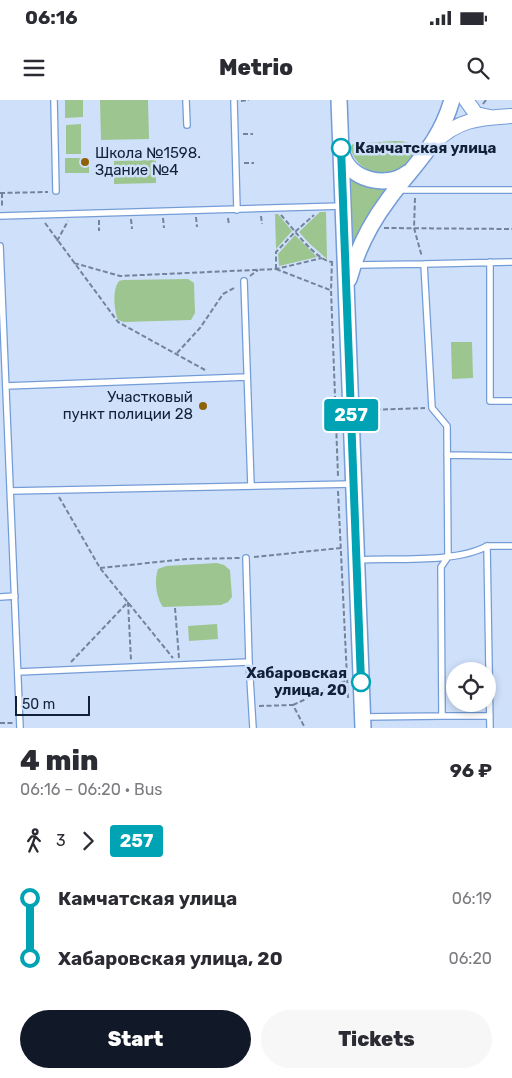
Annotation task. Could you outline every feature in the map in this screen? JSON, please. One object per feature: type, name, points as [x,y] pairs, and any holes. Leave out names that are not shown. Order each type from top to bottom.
[{"type":"main road","points":[[339,100],[346,300],[346,484],[357,561],[362,723]]},
{"type":"main road","points":[[346,300],[354,265],[371,226],[396,190],[432,145],[444,122],[452,100]]},
{"type":"main road","points":[[341,146],[343,156],[349,166],[357,174],[367,178],[385,181],[396,180],[405,176],[412,169]]},
{"type":"street","points":[[466,100],[476,114],[490,118]]},
{"type":"street","points":[[432,145],[453,127],[462,122],[512,116]]},
{"type":"lane","points":[[54,100],[56,191]]},
{"type":"lane","points":[[186,100],[187,125]]},
{"type":"lane","points":[[234,100],[236,210]]},
{"type":"lane","points":[[396,190],[512,190]]},
{"type":"lane","points":[[1,216],[343,206]]},
{"type":"lane","points":[[0,246],[20,725]]},
{"type":"lane","points":[[490,262],[490,401],[512,401]]},
{"type":"lane","points":[[354,265],[512,262]]},
{"type":"lane","points":[[424,264],[432,408],[447,426],[448,557],[441,567],[442,716]]},
{"type":"lane","points":[[244,281],[251,486]]},
{"type":"lane","points":[[6,386],[247,377]]},
{"type":"lane","points":[[447,455],[512,456]]},
{"type":"lane","points":[[0,457],[9,456]]},
{"type":"lane","points":[[10,491],[346,484]]},
{"type":"lane","points":[[487,546],[490,728]]},
{"type":"lane","points":[[357,561],[448,557],[476,552],[487,546],[512,546]]},
{"type":"lane","points":[[246,558],[248,662],[253,728]]},
{"type":"lane","points":[[0,597],[14,596]]},
{"type":"lane","points":[[18,672],[248,662]]},
{"type":"lane","points":[[362,723],[442,716],[490,716]]},
{"type":"path","points":[[235,134],[253,134]]},
{"type":"path","points":[[235,163],[254,163]]},
{"type":"path","points":[[415,190],[414,228],[424,264]]},
{"type":"path","points":[[1,216],[1,193],[56,191]]},
{"type":"path","points":[[276,269],[276,252],[319,210]]},
{"type":"path","points":[[278,211],[322,258],[332,262]]},
{"type":"path","points":[[260,212],[262,224]]},
{"type":"path","points":[[228,213],[229,225]]},
{"type":"path","points":[[196,214],[197,227]]},
{"type":"path","points":[[163,215],[164,228]]},
{"type":"path","points":[[131,216],[132,229]]},
{"type":"path","points":[[98,217],[99,231]]},
{"type":"path","points":[[57,241],[70,218]]},
{"type":"path","points":[[42,219],[118,322],[219,378]]},
{"type":"path","points":[[384,228],[512,229]]},
{"type":"path","points":[[332,254],[331,290],[346,484],[340,548],[348,699]]},
{"type":"path","points":[[74,264],[120,276],[276,269],[322,258]]},
{"type":"path","points":[[276,269],[331,290]]},
{"type":"path","points":[[177,353],[200,328],[223,294],[258,270]]},
{"type":"path","points":[[368,410],[432,408]]},
{"type":"path","points":[[55,490],[100,568],[179,665]]},
{"type":"path","points":[[100,568],[187,559],[246,558],[340,548]]},
{"type":"path","points":[[128,602],[131,667]]},
{"type":"path","points":[[64,670],[128,602]]},
{"type":"path","points":[[175,608],[179,665]]},
{"type":"path","points":[[251,707],[293,705],[348,680]]},
{"type":"path","points":[[293,705],[305,728]]},
{"type":"path","points":[[0,723],[20,725]]},
{"type":"green space","points":[[65,100],[83,100],[83,117],[65,118]]},
{"type":"green space","points":[[100,100],[148,100],[149,139],[101,140]]},
{"type":"green space","points":[[81,124],[81,154],[66,154],[66,125]]},
{"type":"green space","points":[[393,141],[411,144],[418,153],[410,162],[393,172],[377,173],[363,167],[353,155],[350,147],[353,144]]},
{"type":"green space","points":[[65,158],[89,158],[89,173],[65,173]]},
{"type":"green space","points":[[156,160],[156,183],[114,184],[114,161]]},
{"type":"green space","points":[[351,179],[384,187],[385,190],[353,245]]},
{"type":"green space","points":[[320,212],[326,212],[327,259],[299,232]]},
{"type":"green space","points":[[275,214],[278,214],[292,231],[276,249]]},
{"type":"green space","points":[[295,235],[317,257],[279,266],[278,254]]},
{"type":"green space","points":[[188,279],[194,283],[195,313],[191,320],[124,322],[118,320],[114,300],[115,289],[119,281]]},
{"type":"green space","points":[[451,342],[472,342],[473,378],[452,379]]},
{"type":"green space","points":[[217,563],[224,565],[230,570],[232,597],[228,602],[221,605],[163,607],[156,588],[158,569],[166,566]]},
{"type":"green space","points":[[217,624],[218,639],[189,641],[188,626]]},
{"type":"bus line","name":"257","points":[[341,148],[361,682]]},
{"type":"place","name":"Камчатская улица","points":[[341,148]]},
{"type":"place","name":"Школа №1598. Здание №4","points":[[85,162]]},
{"type":"place","name":"Участковый пункт полиции 28","points":[[203,406]]},
{"type":"place","name":"Хабаровская улица, 20","points":[[361,682]]}]
